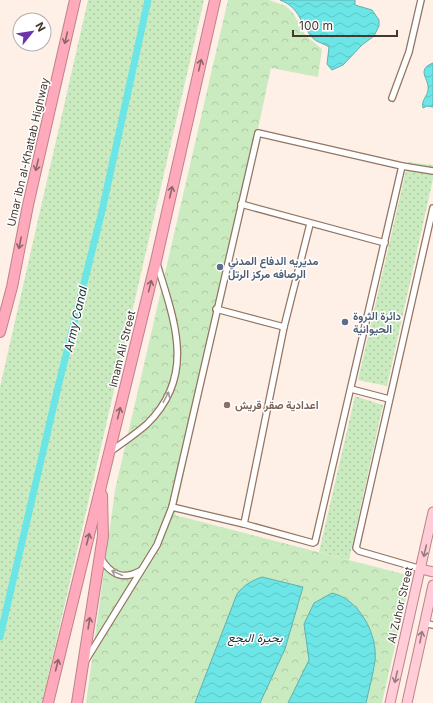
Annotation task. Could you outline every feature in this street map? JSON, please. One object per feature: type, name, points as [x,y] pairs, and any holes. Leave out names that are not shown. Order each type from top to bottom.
[{"type":"highway","name":"Umar ibn al-Khattab Highway","points":[[0,332],[12,287],[28,205],[75,0]]},
{"type":"highway","name":"Imam Ali Street","points":[[48,703],[156,261],[215,0]]},
{"type":"highway","points":[[77,703],[103,530],[102,483]]},
{"type":"main road","name":"Al Zuhor Street","points":[[390,703],[433,512]]},
{"type":"main road","points":[[420,569],[433,572]]},
{"type":"main road","points":[[408,703],[428,624],[433,585]]},
{"type":"street","points":[[392,98],[409,52],[421,0]]},
{"type":"street","points":[[83,666],[157,545],[172,507],[216,309],[258,132],[402,166],[433,171]]},
{"type":"street","points":[[172,507],[244,524],[312,543],[315,542],[402,166]]},
{"type":"street","points":[[241,204],[384,243]]},
{"type":"street","points":[[420,569],[359,551],[356,548],[433,208]]},
{"type":"street","points":[[244,524],[284,327],[310,224]]},
{"type":"street","points":[[109,453],[146,424],[156,414],[170,390],[175,377],[178,356],[177,335],[156,261]]},
{"type":"street","points":[[216,309],[284,327]]},
{"type":"street","points":[[351,389],[389,399]]},
{"type":"street","points":[[100,556],[109,570],[121,576],[128,577],[141,571]]},
{"type":"green space","points":[[88,0],[204,0],[42,703],[0,703],[0,387]]},
{"type":"green space","points":[[228,0],[269,0],[286,6],[293,13],[306,36],[322,49],[318,77],[271,68],[175,515],[411,576],[382,703],[86,703],[115,490]]},
{"type":"green space","points":[[408,162],[433,165],[433,179],[387,386],[358,380]]},
{"type":"green space","points":[[355,396],[383,405],[349,560],[319,552]]},
{"type":"water","points":[[280,0],[355,0],[355,5],[372,10],[379,20],[379,26],[374,36],[362,45],[343,65],[332,70],[327,64],[329,47],[313,38],[292,7]]},
{"type":"water","points":[[433,63],[433,107],[427,106],[423,108],[423,103],[428,90],[424,72],[428,66]]},
{"type":"water","name":"بحيرة البجع","points":[[262,577],[303,587],[285,649],[260,703],[195,703],[237,594],[242,588],[254,580]]},
{"type":"water","points":[[332,593],[351,602],[365,619],[370,629],[375,651],[375,661],[366,703],[288,703],[309,660],[304,624],[314,603]]},
{"type":"waterway","name":"Army Canal","points":[[0,637],[58,387],[102,211],[148,0]]},
{"type":"place","name":"مديريه الدفاع المدني الرصافه مركز الرتل","points":[[220,267]]},
{"type":"place","name":"دائرة الثروة الحيوانية","points":[[345,322]]},
{"type":"place","name":"اعدادية صقر قريش","points":[[227,405]]}]
